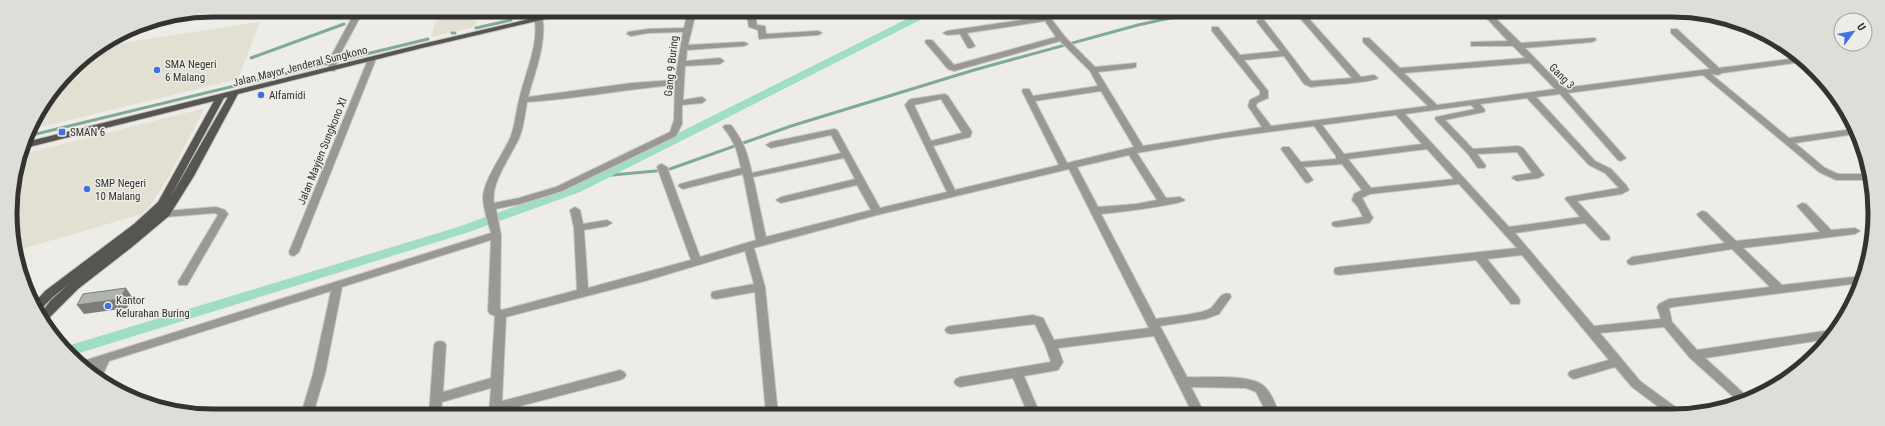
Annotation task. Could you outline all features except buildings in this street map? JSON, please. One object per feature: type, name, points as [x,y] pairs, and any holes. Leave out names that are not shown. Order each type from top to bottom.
[{"type":"main road","name":"Jalan Mayor Jenderal Sungkono","points":[[30,144],[234,94],[333,64],[372,59],[526,17]]},
{"type":"main road","points":[[45,315],[55,303],[74,286],[128,245],[164,214],[189,176],[234,94]]},
{"type":"main road","points":[[39,304],[49,294],[138,226],[162,204],[220,97]]},
{"type":"street","points":[[333,64],[356,17]]},
{"type":"street","points":[[537,17],[537,49],[515,136],[493,180],[488,197],[496,232],[494,311],[501,314],[877,212],[1136,151],[1223,134],[1316,124],[1473,102],[1718,72],[1795,61]]},
{"type":"street","name":"Gang 9 Buring","points":[[490,208],[520,201],[559,189],[673,134],[678,126],[680,82],[686,30],[690,17]]},
{"type":"street","points":[[751,17],[753,27],[762,28],[762,37],[818,33]]},
{"type":"street","points":[[947,33],[1033,17]]},
{"type":"street","points":[[1045,17],[1062,39],[1076,51],[1093,70],[1105,88],[1163,202]]},
{"type":"street","points":[[1303,17],[1359,80]]},
{"type":"street","name":"Gang 3","points":[[1490,17],[1562,91],[1621,158]]},
{"type":"street","points":[[1262,22],[1307,82],[1311,84],[1374,78]]},
{"type":"street","points":[[1215,29],[1264,91],[1265,96],[1253,102],[1252,106],[1269,130]]},
{"type":"street","points":[[631,34],[648,31],[686,30]]},
{"type":"street","points":[[962,31],[971,46]]},
{"type":"street","points":[[1674,31],[1718,72]]},
{"type":"street","points":[[930,42],[951,68],[954,68],[1062,39]]},
{"type":"street","points":[[1366,40],[1435,108]]},
{"type":"street","points":[[1474,44],[1518,45],[1592,40]]},
{"type":"street","points":[[684,48],[744,44]]},
{"type":"street","points":[[1237,58],[1286,53]]},
{"type":"street","name":"Jalan Mayjen Sungkono XI","points":[[294,252],[372,59]]},
{"type":"street","points":[[1398,71],[1531,60]]},
{"type":"street","points":[[682,64],[720,61]]},
{"type":"street","points":[[1093,70],[1133,65]]},
{"type":"street","points":[[1705,73],[1828,174],[1836,177],[1864,177]]},
{"type":"street","points":[[523,100],[557,97],[632,86],[680,82]]},
{"type":"street","points":[[1105,88],[1028,95],[1094,212],[1156,327],[1196,409]]},
{"type":"street","points":[[1529,95],[1592,163],[1608,171],[1623,187],[1624,190],[1622,191],[1570,198],[1605,238]]},
{"type":"street","points":[[928,144],[967,135],[967,132],[946,98],[942,96],[912,102],[909,105],[928,144],[953,195]]},
{"type":"street","points":[[678,103],[702,100]]},
{"type":"street","points":[[1473,102],[1481,110],[1439,118],[1481,166]]},
{"type":"street","points":[[1398,112],[1525,250],[1565,297],[1616,362],[1636,384],[1670,409]]},
{"type":"street","points":[[1316,124],[1368,191]]},
{"type":"street","points":[[728,127],[740,145],[750,173],[762,242]]},
{"type":"street","points":[[771,145],[834,132],[877,212]]},
{"type":"street","points":[[1787,141],[1851,132]]},
{"type":"street","points":[[1298,165],[1428,146]]},
{"type":"street","points":[[1470,152],[1515,148],[1520,150],[1539,175],[1517,178]]},
{"type":"street","points":[[1286,149],[1308,180]]},
{"type":"street","points":[[683,186],[846,155]]},
{"type":"street","points":[[663,170],[696,262]]},
{"type":"street","points":[[781,200],[860,181]]},
{"type":"street","points":[[1337,224],[1365,221],[1368,218],[1357,200],[1357,196],[1368,191],[1461,181]]},
{"type":"street","points":[[1094,212],[1180,200]]},
{"type":"street","points":[[1802,206],[1828,234]]},
{"type":"street","points":[[164,214],[216,210],[223,214],[183,282]]},
{"type":"street","points":[[576,210],[579,228],[582,293]]},
{"type":"street","points":[[1702,214],[1779,289]]},
{"type":"street","points":[[1506,231],[1587,218]]},
{"type":"street","points":[[579,228],[607,223]]},
{"type":"street","points":[[1632,261],[1734,245],[1855,231]]},
{"type":"street","points":[[88,364],[337,286],[496,232]]},
{"type":"street","points":[[749,247],[760,287],[772,409]]},
{"type":"street","points":[[1339,271],[1525,250]]},
{"type":"street","points":[[1478,255],[1515,301]]},
{"type":"street","points":[[1742,396],[1694,355],[1667,323],[1663,307],[1669,303],[1857,280]]},
{"type":"street","points":[[308,409],[319,374],[337,286]]},
{"type":"street","points":[[716,295],[760,287]]},
{"type":"street","points":[[1051,346],[1156,327],[1205,315],[1215,311],[1226,297]]},
{"type":"street","points":[[495,409],[501,314]]},
{"type":"street","points":[[951,330],[1033,319],[1039,321],[1058,362],[1056,365],[1017,374],[960,382]]},
{"type":"street","points":[[1590,330],[1667,323]]},
{"type":"street","points":[[1694,355],[1825,335]]},
{"type":"street","points":[[435,409],[440,345]]},
{"type":"street","points":[[99,372],[105,358]]},
{"type":"street","points":[[1574,374],[1616,362]]},
{"type":"street","points":[[1017,374],[1032,409]]},
{"type":"street","points":[[502,409],[620,375]]},
{"type":"street","points":[[436,399],[498,382]]},
{"type":"street","points":[[1183,382],[1248,383],[1260,389],[1271,409]]},
{"type":"shaded area","points":[[437,17],[476,17],[475,27],[431,37]]},
{"type":"shaded area","name":"SMA Negeri 6 Malang","points":[[260,22],[238,79],[36,128],[50,104],[74,74],[113,44]]},
{"type":"shaded area","name":"SMP Negeri 10 Malang","points":[[205,108],[167,179],[151,205],[142,214],[21,249],[17,226],[17,200],[26,153]]},
{"type":"waterway","points":[[72,350],[462,230],[576,189],[919,17]]},
{"type":"waterway","points":[[601,176],[667,170],[791,126],[974,70],[1138,25],[1175,17]]},
{"type":"waterway","points":[[476,28],[511,20]]},
{"type":"waterway","points":[[251,58],[344,24]]},
{"type":"waterway","points":[[33,135],[428,39]]},
{"type":"place","name":"SMA Negeri 6 Malang","points":[[157,70]]},
{"type":"place","name":"Alfamidi","points":[[261,95]]},
{"type":"place","name":"SMAN 6","points":[[62,132]]},
{"type":"place","name":"SMP Negeri 10 Malang","points":[[87,189]]},
{"type":"place","name":"Kantor Kelurahan Buring","points":[[108,306]]}]
